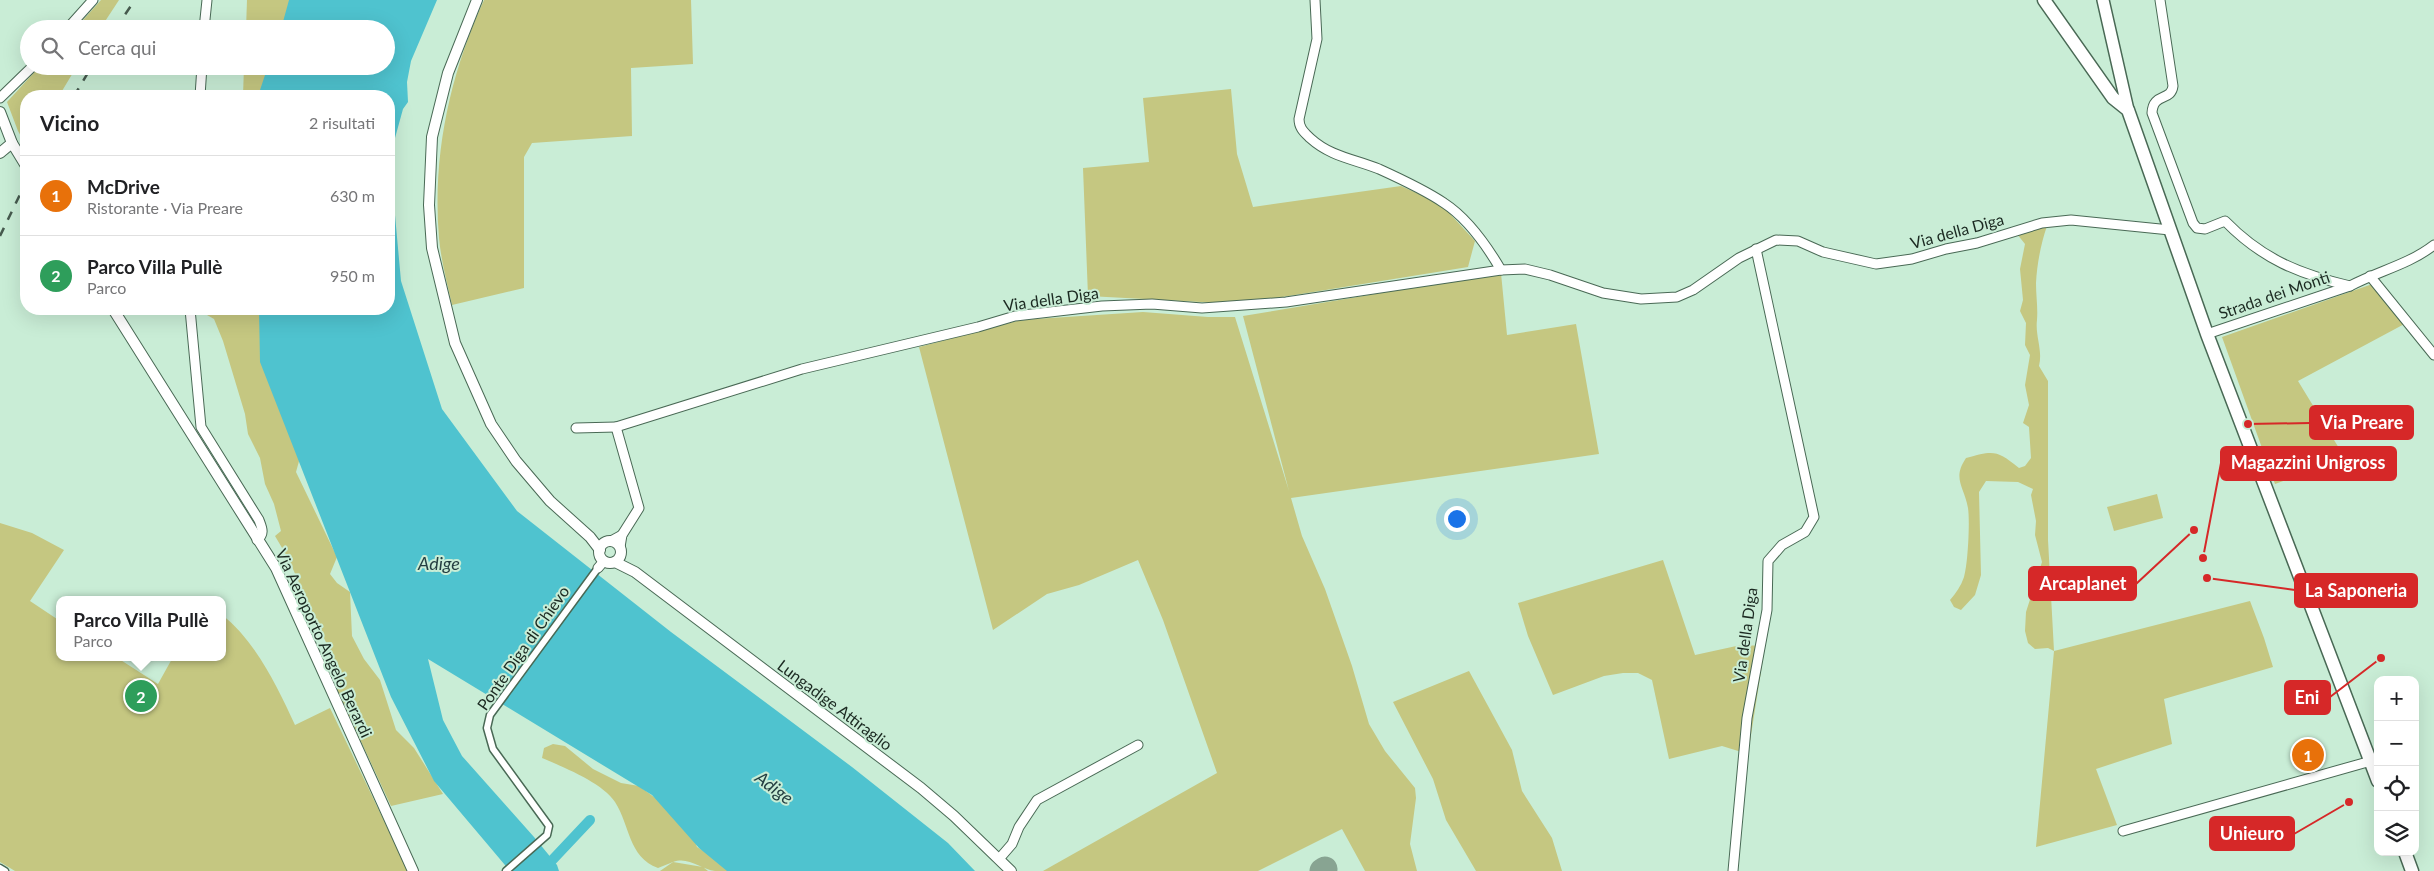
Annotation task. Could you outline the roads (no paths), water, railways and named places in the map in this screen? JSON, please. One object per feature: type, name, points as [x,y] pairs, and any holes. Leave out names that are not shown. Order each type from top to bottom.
[{"type":"main road","points":[[2044,0],[2113,98],[2128,110]]},
{"type":"main road","points":[[2102,0],[2128,110],[2206,334],[2374,770]]},
{"type":"main road","points":[[2406,856],[2412,871]]},
{"type":"street","points":[[75,20],[93,0]]},
{"type":"street","points":[[205,20],[207,0]]},
{"type":"street","name":"Lungadige Attiraglio","points":[[476,0],[448,73],[432,137],[429,205],[432,248],[455,342],[491,424],[516,461],[550,501],[590,537],[605,545],[621,550],[628,558],[634,572]]},
{"type":"street","points":[[1315,0],[1317,39],[1299,119],[1301,129],[1320,147],[1332,154],[1378,169],[1442,202],[1455,211],[1493,256],[1501,270]]},
{"type":"street","name":"Strada dei Monti","points":[[2160,0],[2173,91],[2169,95],[2156,100],[2152,105],[2152,113],[2193,223],[2197,228],[2205,229],[2225,221],[2263,254],[2288,268],[2316,278],[2350,286]]},
{"type":"street","points":[[0,98],[24,75]]},
{"type":"street","points":[[200,90],[201,75]]},
{"type":"street","points":[[0,112],[12,143],[20,156]]},
{"type":"street","points":[[0,153],[12,143]]},
{"type":"street","name":"Via della Diga","points":[[576,428],[616,427],[802,369],[978,327],[1015,316],[1102,306],[1152,304],[1202,308],[1266,304],[1501,270],[1524,270],[1550,275],[1603,293],[1641,299],[1677,296],[1693,290],[1756,249],[1776,240],[1798,241],[1823,252],[1876,264],[1912,259],[1946,249],[1977,243],[2042,223],[2071,220],[2170,230]]},
{"type":"street","name":"Strada dei Monti","points":[[2206,334],[2350,286],[2370,276],[2401,266],[2434,245]]},
{"type":"street","name":"Via della Diga","points":[[1733,871],[1747,718],[1767,610],[1768,562],[1782,545],[1805,532],[1814,517],[1756,249]]},
{"type":"street","points":[[2370,276],[2434,355]]},
{"type":"street","name":"Via Aeroporto Angelo Berardi","points":[[117,315],[276,568],[413,871]]},
{"type":"street","points":[[191,315],[202,427],[259,520],[263,531],[262,536],[257,540]]},
{"type":"street","points":[[601,565],[605,545],[622,535],[639,508],[616,427]]},
{"type":"street","points":[[615,562],[621,550],[622,535]]},
{"type":"street","name":"Lungadige Attiraglio","points":[[601,565],[615,562],[634,572],[921,788],[954,816],[1010,871]]},
{"type":"street","name":"Ponte Diga di Chievo","points":[[506,871],[547,835],[549,826],[493,749],[487,728],[490,715],[601,565]]},
{"type":"street","points":[[999,859],[1012,844],[1019,827],[1037,800],[1138,745]]},
{"type":"street","points":[[2123,831],[2371,762]]},
{"type":"street","points":[[0,868],[5,871]]},
{"type":"water","name":"Adige","points":[[289,0],[437,0],[411,61],[407,82],[408,102],[403,109],[395,138],[395,90],[260,90],[265,75],[395,75],[395,20],[283,20]]},
{"type":"water","name":"Adige","points":[[395,215],[401,281],[442,409],[517,511],[671,632],[852,767],[948,843],[975,871],[727,871],[699,848],[652,795],[428,659],[443,720],[462,756],[534,837],[557,865],[559,871],[510,871],[434,781],[391,697],[260,362],[259,315],[395,315]]},
{"type":"waterway","points":[[542,871],[590,820]]},
{"type":"railway","points":[[121,20],[135,0]]},
{"type":"railway","points":[[78,90],[87,75]]},
{"type":"railway","points":[[0,236],[20,194]]},
{"type":"place","name":"Via Preare","points":[[2248,424]]},
{"type":"place","name":"Arcaplanet","points":[[2194,530]]},
{"type":"place","name":"Magazzini Unigross","points":[[2203,558]]},
{"type":"place","name":"La Saponeria","points":[[2207,578]]},
{"type":"place","name":"Eni","points":[[2381,658]]},
{"type":"place","name":"Parco Villa Pullè","points":[[141,696]]},
{"type":"place","name":"McDrive","points":[[2308,755]]},
{"type":"place","name":"Unieuro","points":[[2349,802]]}]
